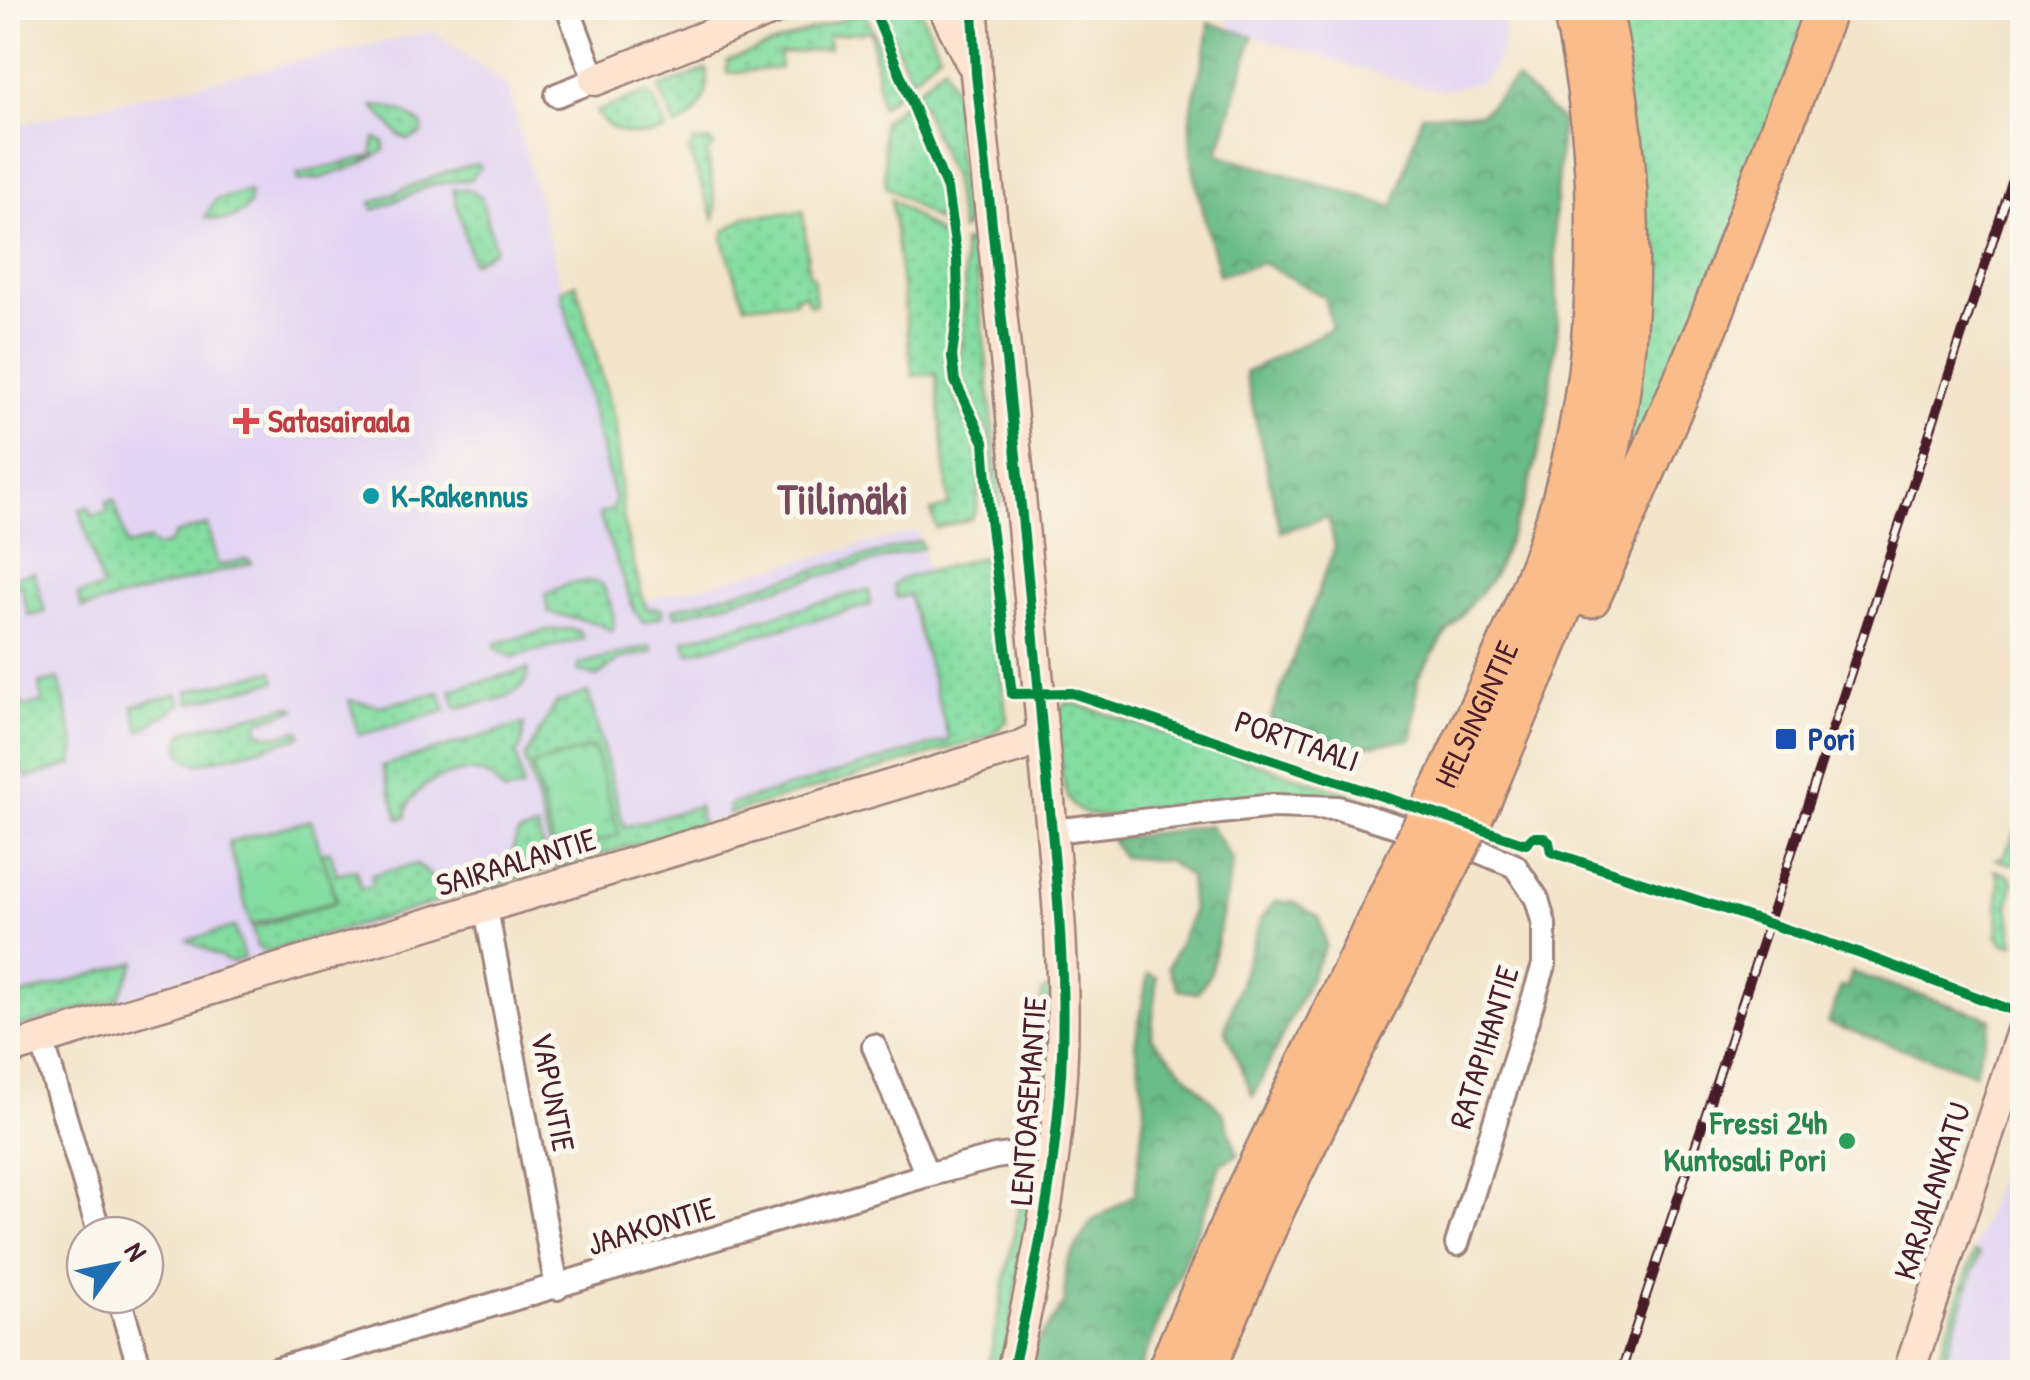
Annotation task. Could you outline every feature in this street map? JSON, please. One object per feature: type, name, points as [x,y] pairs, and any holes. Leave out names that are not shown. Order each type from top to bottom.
[{"type":"highway","name":"HELSINGINTIE","points":[[1166,1372],[1242,1200],[1443,787],[1517,626],[1550,540],[1574,456],[1594,300],[1598,214],[1591,122],[1573,8]]},
{"type":"highway","name":"HELSINGINTIE","points":[[1204,1372],[1291,1174],[1482,797],[1583,547],[1606,457],[1627,304],[1628,216],[1621,120],[1601,8]]},
{"type":"highway","points":[[1549,639],[1584,609],[1660,441],[1708,325],[1826,8]]},
{"type":"street","points":[[568,8],[595,80]]},
{"type":"street","points":[[558,95],[777,8]]},
{"type":"street","points":[[944,8],[976,74]]},
{"type":"street","name":"LENTOASEMANTIE","points":[[973,8],[976,74],[1026,533],[1062,980],[1060,1087],[1048,1206],[1012,1372]]},
{"type":"street","name":"SAIRAALANTIE","points":[[8,1050],[1019,747],[1043,735]]},
{"type":"street","name":"RATAPIHANTIE","points":[[1053,831],[1273,806],[1338,808],[1479,851],[1515,866],[1537,899],[1544,924],[1544,965],[1457,1244]]},
{"type":"street","name":"VAPUNTIE","points":[[486,908],[557,1288]]},
{"type":"street","name":"KARJALANKATU","points":[[1909,1372],[2022,1031]]},
{"type":"street","points":[[42,1040],[94,1215]]},
{"type":"street","points":[[874,1046],[927,1175]]},
{"type":"street","name":"JAAKONTIE","points":[[268,1372],[927,1175],[995,1157],[1054,1149]]},
{"type":"street","points":[[124,1315],[141,1372]]},
{"type":"shaded area","points":[[1224,8],[1505,8],[1502,50],[1491,73],[1481,82],[1443,90],[1232,30]]},
{"type":"shaded area","points":[[433,31],[508,86],[645,601],[917,531],[972,741],[8,1035],[8,127]]},
{"type":"shaded area","points":[[2022,1104],[2022,1372],[1934,1372]]},
{"type":"green space","points":[[879,8],[919,8],[940,53],[911,79]]},
{"type":"green space","points":[[1617,8],[1812,8],[1738,220],[1623,484]]},
{"type":"green space","points":[[864,11],[900,90],[881,107],[871,31],[828,35],[829,49],[780,54],[780,68],[727,73],[727,61]]},
{"type":"green space","points":[[1209,23],[1253,36],[1218,154],[1394,207],[1422,114],[1481,114],[1516,79],[1562,121],[1554,222],[1558,325],[1545,427],[1524,503],[1493,577],[1448,631],[1418,677],[1412,739],[1357,747],[1270,719],[1335,547],[1328,517],[1281,532],[1245,373],[1332,328],[1324,297],[1263,263],[1219,275],[1195,179],[1190,141],[1191,110]]},
{"type":"green space","points":[[944,65],[961,109],[955,134],[967,226],[961,231],[952,177],[916,91]]},
{"type":"green space","points":[[707,69],[702,104],[676,127],[659,88]]},
{"type":"green space","points":[[646,93],[653,98],[667,130],[627,134],[610,127],[596,112]]},
{"type":"green space","points":[[904,102],[930,164],[947,228],[886,186],[882,123]]},
{"type":"green space","points":[[373,106],[405,113],[422,125],[422,133],[409,140],[400,136]]},
{"type":"green space","points":[[375,138],[384,142],[384,151],[361,164],[322,178],[297,181],[298,174],[372,156]]},
{"type":"green space","points":[[710,141],[714,147],[707,152],[716,209],[714,219],[689,152],[693,142]]},
{"type":"green space","points":[[477,164],[481,167],[470,179],[432,185],[374,210],[371,203],[446,172]]},
{"type":"green space","points":[[453,189],[469,190],[481,197],[495,249],[472,263]]},
{"type":"green space","points":[[249,191],[249,206],[239,214],[224,220],[205,217],[215,200]]},
{"type":"green space","points":[[891,199],[938,233],[949,249],[952,311],[946,359],[953,394],[979,445],[981,476],[976,511],[971,519],[936,528],[931,511],[949,506],[936,374],[913,376]]},
{"type":"green space","points":[[803,211],[816,304],[809,304],[805,294],[794,298],[795,301],[745,305],[723,240],[725,231],[745,217]]},
{"type":"green space","points":[[974,241],[1000,495],[1000,505],[991,510],[992,449],[967,392],[960,364],[965,295],[963,242]]},
{"type":"green space","points":[[576,283],[616,426],[624,524],[642,597],[647,608],[662,609],[663,616],[644,622],[635,612],[599,514],[612,510],[615,501],[561,290]]},
{"type":"green space","points":[[114,500],[127,546],[149,540],[154,546],[164,546],[175,534],[207,525],[218,566],[247,559],[252,563],[82,609],[78,595],[102,588],[80,509],[89,507],[92,516],[108,512],[106,502]]},
{"type":"green space","points":[[920,541],[923,548],[676,616],[673,609]]},
{"type":"green space","points":[[982,557],[987,562],[1007,721],[989,737],[728,814],[729,805],[949,740],[909,595],[897,598],[893,586],[901,579]]},
{"type":"green space","points":[[34,572],[45,612],[29,616],[20,584],[8,587],[8,579]]},
{"type":"green space","points":[[567,584],[602,584],[607,595],[613,614],[612,632],[597,623],[549,613],[545,595]]},
{"type":"green space","points":[[866,590],[870,605],[689,653],[684,640]]},
{"type":"green space","points":[[573,629],[583,639],[512,657],[495,648],[496,643],[548,630]]},
{"type":"green space","points":[[650,646],[652,652],[620,659],[597,677],[577,670],[579,664]]},
{"type":"green space","points":[[528,669],[526,680],[512,694],[456,708],[451,690]]},
{"type":"green space","points":[[273,671],[276,681],[190,703],[188,691]]},
{"type":"green space","points":[[59,679],[75,745],[73,764],[28,778],[13,752],[8,700],[21,701],[24,707],[43,702],[39,684]]},
{"type":"green space","points":[[440,692],[446,711],[359,735],[349,700],[381,706]]},
{"type":"green space","points":[[588,692],[624,827],[698,806],[702,825],[556,868],[525,758],[556,703]]},
{"type":"green space","points":[[178,694],[181,704],[140,731],[133,706]]},
{"type":"green space","points":[[1066,703],[1410,814],[1408,819],[1341,800],[1100,816],[1085,813],[1071,802],[1063,779],[1057,715]]},
{"type":"green space","points":[[290,706],[296,709],[260,721],[257,729],[271,736],[298,730],[302,734],[298,738],[198,764],[183,755],[181,740],[188,730]]},
{"type":"green space","points":[[524,724],[521,748],[516,753],[523,788],[504,793],[484,774],[445,776],[422,788],[408,806],[406,817],[399,819],[382,766]]},
{"type":"green space","points":[[594,747],[619,835],[556,854],[532,765]]},
{"type":"green space","points":[[2022,819],[2020,859],[2011,864],[1996,859],[2004,856]]},
{"type":"green space","points":[[311,820],[336,901],[251,925],[228,842]]},
{"type":"green space","points":[[1210,825],[1233,862],[1210,974],[1197,993],[1179,990],[1168,968],[1192,914],[1189,877],[1168,861],[1122,857],[1111,839]]},
{"type":"green space","points":[[538,828],[548,870],[265,952],[257,946],[252,928],[337,902],[322,853],[330,851],[337,874],[356,869],[361,889],[373,885],[371,875],[417,864],[437,882],[450,885],[493,872],[509,861],[518,834]]},
{"type":"green space","points":[[1995,870],[2013,881],[2009,905],[2014,944],[2005,944],[1998,936],[1999,879]]},
{"type":"green space","points":[[1275,901],[1295,903],[1319,917],[1326,945],[1253,1097],[1225,1029],[1261,919]]},
{"type":"green space","points":[[235,927],[244,958],[231,963],[188,940]]},
{"type":"green space","points":[[136,962],[117,1000],[15,1028],[9,1014],[9,999]]},
{"type":"green space","points":[[1852,972],[1992,1019],[1974,1073],[1828,1023],[1841,987],[1847,988]]},
{"type":"green space","points":[[1148,974],[1157,977],[1151,1037],[1223,1113],[1238,1155],[1220,1164],[1209,1201],[1138,1372],[1025,1372],[1031,1351],[1065,1303],[1066,1264],[1091,1222],[1135,1194],[1145,1105],[1135,1044]]},
{"type":"green space","points":[[1046,989],[1050,990],[1046,1117],[1036,1132],[1031,1087]]},
{"type":"green space","points":[[1031,1177],[1036,1182],[1002,1372],[987,1372],[1024,1184]]},
{"type":"green space","points":[[1974,1252],[1979,1254],[1942,1367],[1936,1365]]},
{"type":"railway","points":[[1621,1372],[2022,152]]},
{"type":"cycle path","name":"PORTTAALI","points":[[873,8],[947,189],[957,258],[958,309],[952,356],[955,381],[984,442],[1012,694],[1072,693],[1526,844],[1533,837],[1543,837],[1551,852],[1861,954],[2022,1014]]},
{"type":"cycle path","points":[[973,8],[976,74],[1055,863],[1063,999],[1053,1161],[1012,1372]]},
{"type":"place","name":"Satasairaala","points":[[246,421]]},
{"type":"place","name":"K-Rakennus","points":[[371,496]]},
{"type":"place","name":"Pori","points":[[1786,739]]},
{"type":"place","name":"Fressi 24h Kuntosali Pori","points":[[1847,1141]]},
{"type":"district","name":"Tiilimäki","points":[[843,499]]}]
